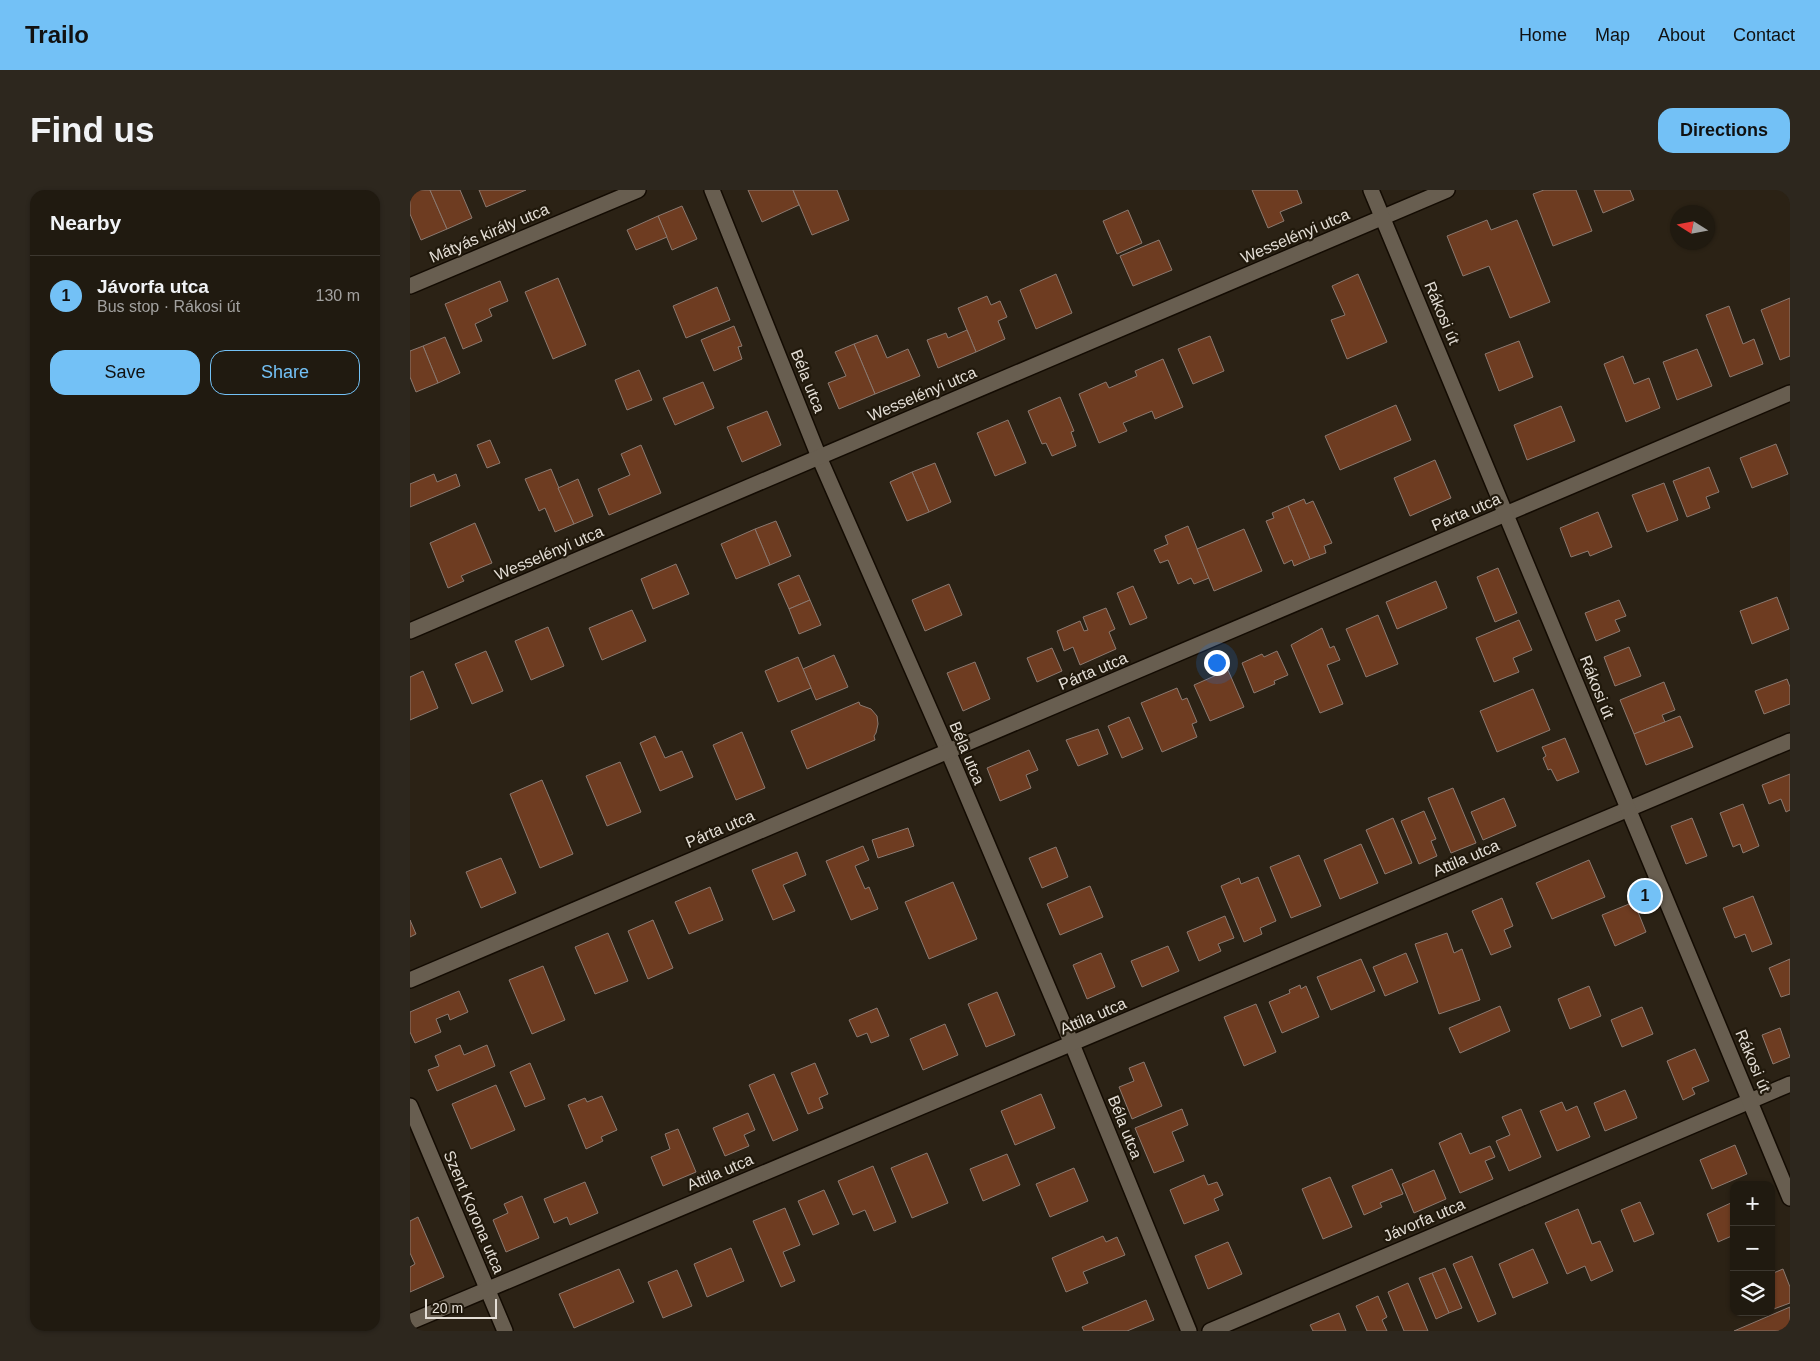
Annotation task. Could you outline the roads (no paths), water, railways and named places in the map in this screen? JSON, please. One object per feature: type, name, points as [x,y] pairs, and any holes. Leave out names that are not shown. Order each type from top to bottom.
[{"type":"street","name":"Mátyás király utca","points":[[410,286],[638,190]]},
{"type":"street","name":"Béla utca","points":[[712,190],[819,457],[948,751],[1072,1044],[1189,1331]]},
{"type":"street","name":"Rákosi út","points":[[1371,190],[1790,1198]]},
{"type":"street","name":"Wesselényi utca","points":[[410,631],[1448,190]]},
{"type":"street","name":"Párta utca","points":[[410,980],[1790,393]]},
{"type":"street","name":"Attila utca","points":[[410,1322],[1790,741]]},
{"type":"street","name":"Jávorfa utca","points":[[1210,1331],[1790,1084]]},
{"type":"street","name":"Szent Korona utca","points":[[410,1106],[505,1331]]},
{"type":"place","name":"Jávorfa utca","points":[[1645,896]]}]
